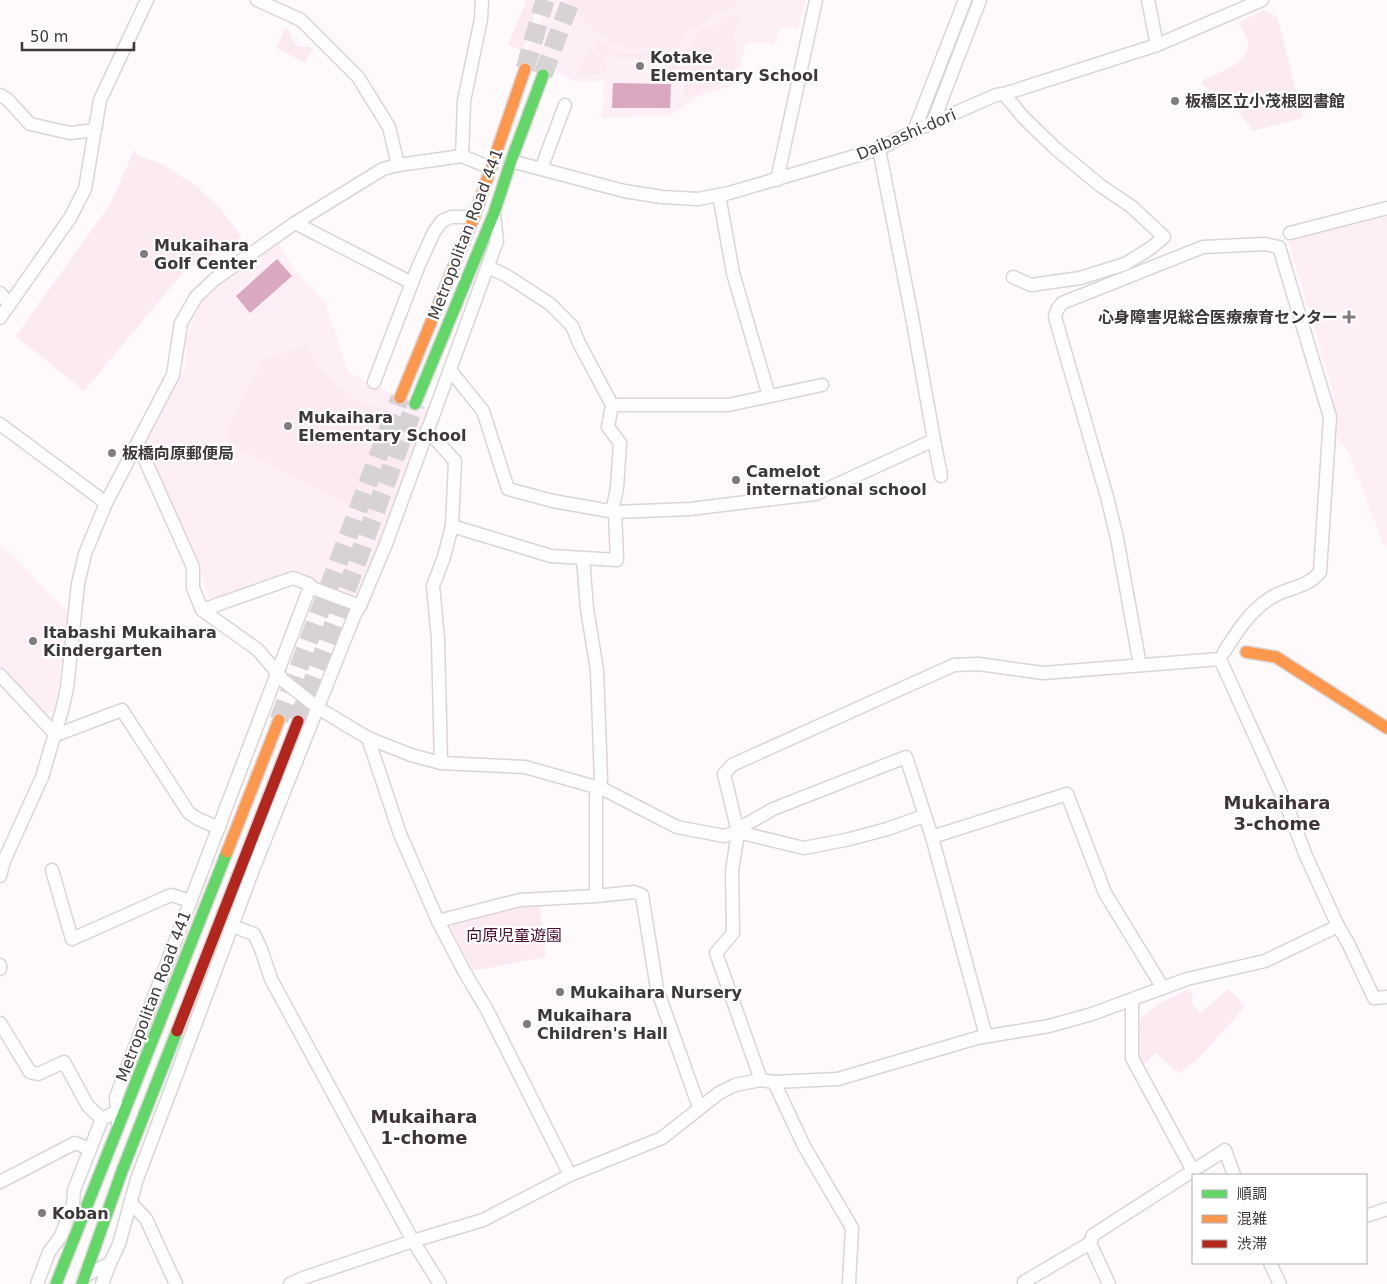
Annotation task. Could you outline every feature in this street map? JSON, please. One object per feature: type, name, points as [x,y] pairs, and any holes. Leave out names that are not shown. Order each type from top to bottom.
[{"type":"main road","name":"Metropolitan Road 441","points":[[400,398],[474,217],[525,70]]},
{"type":"main road","name":"Metropolitan Road 441","points":[[415,404],[494,213],[543,75]]},
{"type":"main road","points":[[1246,652],[1276,657],[1387,728]]},
{"type":"main road","name":"Metropolitan Road 441","points":[[56,1284],[279,720]]},
{"type":"main road","points":[[83,1280],[122,1171],[298,721]]},
{"type":"street","points":[[0,318],[70,218],[84,189],[100,100],[147,0]]},
{"type":"street","points":[[257,0],[301,20],[358,77],[389,127],[398,165]]},
{"type":"street","points":[[462,156],[464,101],[481,18],[482,0]]},
{"type":"street","points":[[777,180],[816,0]]},
{"type":"street","points":[[914,131],[965,0]]},
{"type":"street","points":[[933,122],[980,0]]},
{"type":"street","points":[[1148,0],[1157,45]]},
{"type":"street","name":"Daibashi-dori","points":[[511,161],[624,191],[662,197],[698,199],[719,195],[777,180],[879,149],[996,94],[1004,94],[1157,45],[1262,0]]},
{"type":"street","points":[[1004,94],[1023,117],[1056,149],[1101,186],[1132,207],[1164,237],[1124,264],[1080,278],[1031,285],[1013,277]]},
{"type":"street","points":[[0,95],[7,99],[30,124],[70,133],[95,130]]},
{"type":"street","points":[[541,169],[565,105]]},
{"type":"street","points":[[879,149],[941,476]]},
{"type":"street","points":[[0,876],[2,861],[42,777],[56,735],[67,688],[78,584],[85,554],[106,503],[173,375],[182,323],[196,297],[215,279],[295,223],[383,170],[398,165],[462,156],[491,168]]},
{"type":"street","points":[[719,195],[733,272],[769,396]]},
{"type":"street","points":[[1290,233],[1387,208]]},
{"type":"street","points":[[102,1284],[119,1244],[140,1171],[254,867],[355,614],[386,544],[488,267],[497,241],[494,213]]},
{"type":"street","points":[[374,382],[434,232],[442,221],[451,217],[474,217]]},
{"type":"street","points":[[295,223],[412,283]]},
{"type":"street","points":[[1140,665],[1118,538],[1055,318],[1056,310],[1062,303],[1203,247],[1265,244],[1279,246],[1330,417],[1320,572],[1313,581],[1269,598],[1240,626],[1222,655]]},
{"type":"street","points":[[452,526],[551,556],[617,560],[613,512],[617,488],[620,443],[608,427],[612,405],[572,326],[550,304],[507,276],[488,267]]},
{"type":"street","points":[[0,293],[9,304]]},
{"type":"street","points":[[450,370],[483,411],[508,489],[553,501],[613,512],[690,508],[816,494],[934,440]]},
{"type":"street","points":[[612,405],[728,405],[822,385]]},
{"type":"street","points":[[0,424],[106,503]]},
{"type":"street","points":[[427,430],[455,461],[452,526],[444,557],[433,586],[438,639],[441,763]]},
{"type":"street","points":[[136,446],[141,451],[193,567],[193,588],[202,610],[258,650],[284,681],[318,708],[368,738],[411,755],[441,763],[526,767],[599,788],[677,827],[724,836],[738,832],[745,825],[773,809],[906,757],[932,837],[986,1036]]},
{"type":"street","points":[[583,559],[587,609],[597,670],[601,780],[596,795],[596,896]]},
{"type":"street","points":[[202,610],[293,578],[309,584],[310,587],[360,606]]},
{"type":"street","points":[[119,1128],[116,1097],[310,587]]},
{"type":"street","points":[[850,1284],[852,1228],[768,1081],[716,953],[733,933],[732,871],[738,832],[724,774],[732,765],[954,665],[978,664],[1042,672],[1140,665],[1246,652]]},
{"type":"street","points":[[1222,655],[1288,809],[1306,856],[1338,926],[1374,998],[1387,997]]},
{"type":"street","points":[[0,675],[56,735]]},
{"type":"street","points":[[56,735],[122,710],[189,813],[219,828]]},
{"type":"street","points":[[368,738],[400,834],[438,921],[487,1010],[570,1174]]},
{"type":"street","points":[[932,837],[1067,794],[1105,893],[1163,988]]},
{"type":"street","points":[[738,832],[804,848],[850,839],[924,816]]},
{"type":"street","points":[[52,870],[72,939],[171,895],[191,901]]},
{"type":"street","points":[[438,921],[520,900],[634,892],[642,895],[657,989],[699,1107]]},
{"type":"street","points":[[232,926],[254,934],[271,979],[413,1240],[440,1284]]},
{"type":"street","points":[[290,1284],[413,1240],[483,1220],[570,1174],[662,1138],[718,1093],[735,1085],[768,1081],[838,1079],[986,1036],[1049,1026],[1092,1014],[1187,979],[1265,961],[1338,926]]},
{"type":"street","points":[[1132,1000],[1132,1058],[1193,1171]]},
{"type":"street","points":[[0,1023],[30,1072],[38,1074],[64,1062],[88,1106],[102,1119]]},
{"type":"street","points":[[37,1284],[49,1252],[61,1236],[74,1204],[74,1190],[102,1119],[117,1111]]},
{"type":"street","points":[[0,1182],[75,1143],[90,1149]]},
{"type":"street","points":[[1025,1284],[1024,1282],[1090,1243],[1093,1235],[1224,1150],[1234,1174]]},
{"type":"street","points":[[131,1203],[146,1219],[176,1284]]},
{"type":"street","points":[[1367,1216],[1387,1209]]},
{"type":"street","points":[[1090,1243],[1109,1284]]},
{"type":"street","points":[[83,1280],[110,1263]]},
{"type":"street","points":[[1270,1264],[1280,1284]]},
{"type":"shaded area","name":"Kotake Elementary School","points":[[551,0],[806,0],[798,29],[781,27],[774,46],[760,41],[746,45],[734,85],[702,95],[669,116],[602,118],[605,81],[577,82],[560,73],[523,59]]},
{"type":"shaded area","points":[[613,83],[671,84],[670,108],[612,108]]},
{"type":"shaded area","name":"心身障害児総合医療療育センター","points":[[1387,212],[1387,548],[1383,544],[1349,452],[1337,439],[1333,392],[1289,243],[1293,237]]},
{"type":"shaded area","name":"Mukaihara Elementary School","points":[[278,242],[295,271],[325,302],[348,372],[382,389],[430,408],[360,593],[354,595],[295,573],[212,600],[207,597],[204,581],[184,532],[143,444],[187,364],[185,341],[201,303],[227,280]]},
{"type":"shaded area","points":[[277,259],[292,276],[250,313],[236,296]]},
{"type":"shaded area","name":"Itabashi Mukaihara Kindergarten","points":[[0,543],[70,614],[54,712],[44,714],[0,668]]},
{"type":"green space","points":[[527,0],[551,0],[546,13],[536,12],[522,50],[508,45]]},
{"type":"green space","points":[[565,0],[737,0],[735,9],[714,14],[688,32],[678,48],[625,49],[597,34]]},
{"type":"green space","points":[[1264,10],[1277,17],[1303,118],[1253,131],[1237,110],[1202,84],[1203,80],[1224,71],[1244,57],[1248,41],[1239,22]]},
{"type":"green space","points":[[727,15],[740,17],[734,37],[737,52],[733,79],[715,84],[684,99],[685,81],[678,77],[663,77],[666,58],[683,58],[699,29],[715,26]]},
{"type":"green space","points":[[285,28],[288,29],[297,46],[313,48],[305,63],[277,48]]},
{"type":"green space","points":[[598,40],[612,49],[625,53],[649,53],[669,56],[661,59],[603,57],[594,48]]},
{"type":"green space","points":[[589,46],[606,61],[605,73],[576,76]]},
{"type":"green space","name":"Mukaihara Golf Center","points":[[135,148],[136,155],[162,164],[196,186],[220,208],[242,237],[184,271],[84,391],[16,336],[111,203]]},
{"type":"green space","points":[[307,345],[316,364],[357,401],[417,423],[392,489],[386,487],[374,519],[230,443],[226,429],[263,360]]},
{"type":"green space","name":"向原児童遊園","points":[[539,904],[546,957],[473,971],[451,928],[454,923],[520,905]]},
{"type":"green space","points":[[1188,989],[1193,996],[1191,1002],[1200,1013],[1229,989],[1245,1007],[1196,1061],[1179,1073],[1155,1053],[1143,1065],[1138,1053],[1140,1019],[1160,1003]]},
{"type":"tunnel","points":[[525,69],[545,0]]},
{"type":"tunnel","points":[[543,75],[571,0]]},
{"type":"tunnel","points":[[279,720],[400,398]]},
{"type":"tunnel","points":[[298,721],[415,404]]},
{"type":"traffic: fast","points":[[415,404],[494,213],[543,75]]},
{"type":"traffic: fast","points":[[56,1284],[227,852]]},
{"type":"traffic: fast","points":[[82,1284],[122,1171],[177,1031]]},
{"type":"traffic: slow","points":[[400,398],[474,217],[525,69]]},
{"type":"traffic: slow","points":[[1246,652],[1276,657],[1387,728]]},
{"type":"traffic: slow","points":[[227,852],[279,720]]},
{"type":"traffic: jam","points":[[177,1031],[298,721]]},
{"type":"place","name":"Kotake Elementary School","points":[[640,66]]},
{"type":"place","name":"板橋区立小茂根図書館","points":[[1175,101]]},
{"type":"place","name":"Mukaihara Golf Center","points":[[144,254]]},
{"type":"place","name":"心身障害児総合医療療育センター","points":[[1349,317]]},
{"type":"place","name":"Mukaihara Elementary School","points":[[288,426]]},
{"type":"place","name":"板橋向原郵便局","points":[[112,453]]},
{"type":"place","name":"Camelot international school","points":[[736,480]]},
{"type":"place","name":"Itabashi Mukaihara Kindergarten","points":[[33,641]]},
{"type":"place","name":"Mukaihara Nursery","points":[[560,992]]},
{"type":"place","name":"Mukaihara Children's Hall","points":[[527,1024]]},
{"type":"place","name":"Koban","points":[[42,1213]]},
{"type":"district","name":"Mukaihara 3-chome","points":[[1277,813]]},
{"type":"district","name":"Mukaihara 1-chome","points":[[424,1127]]}]
